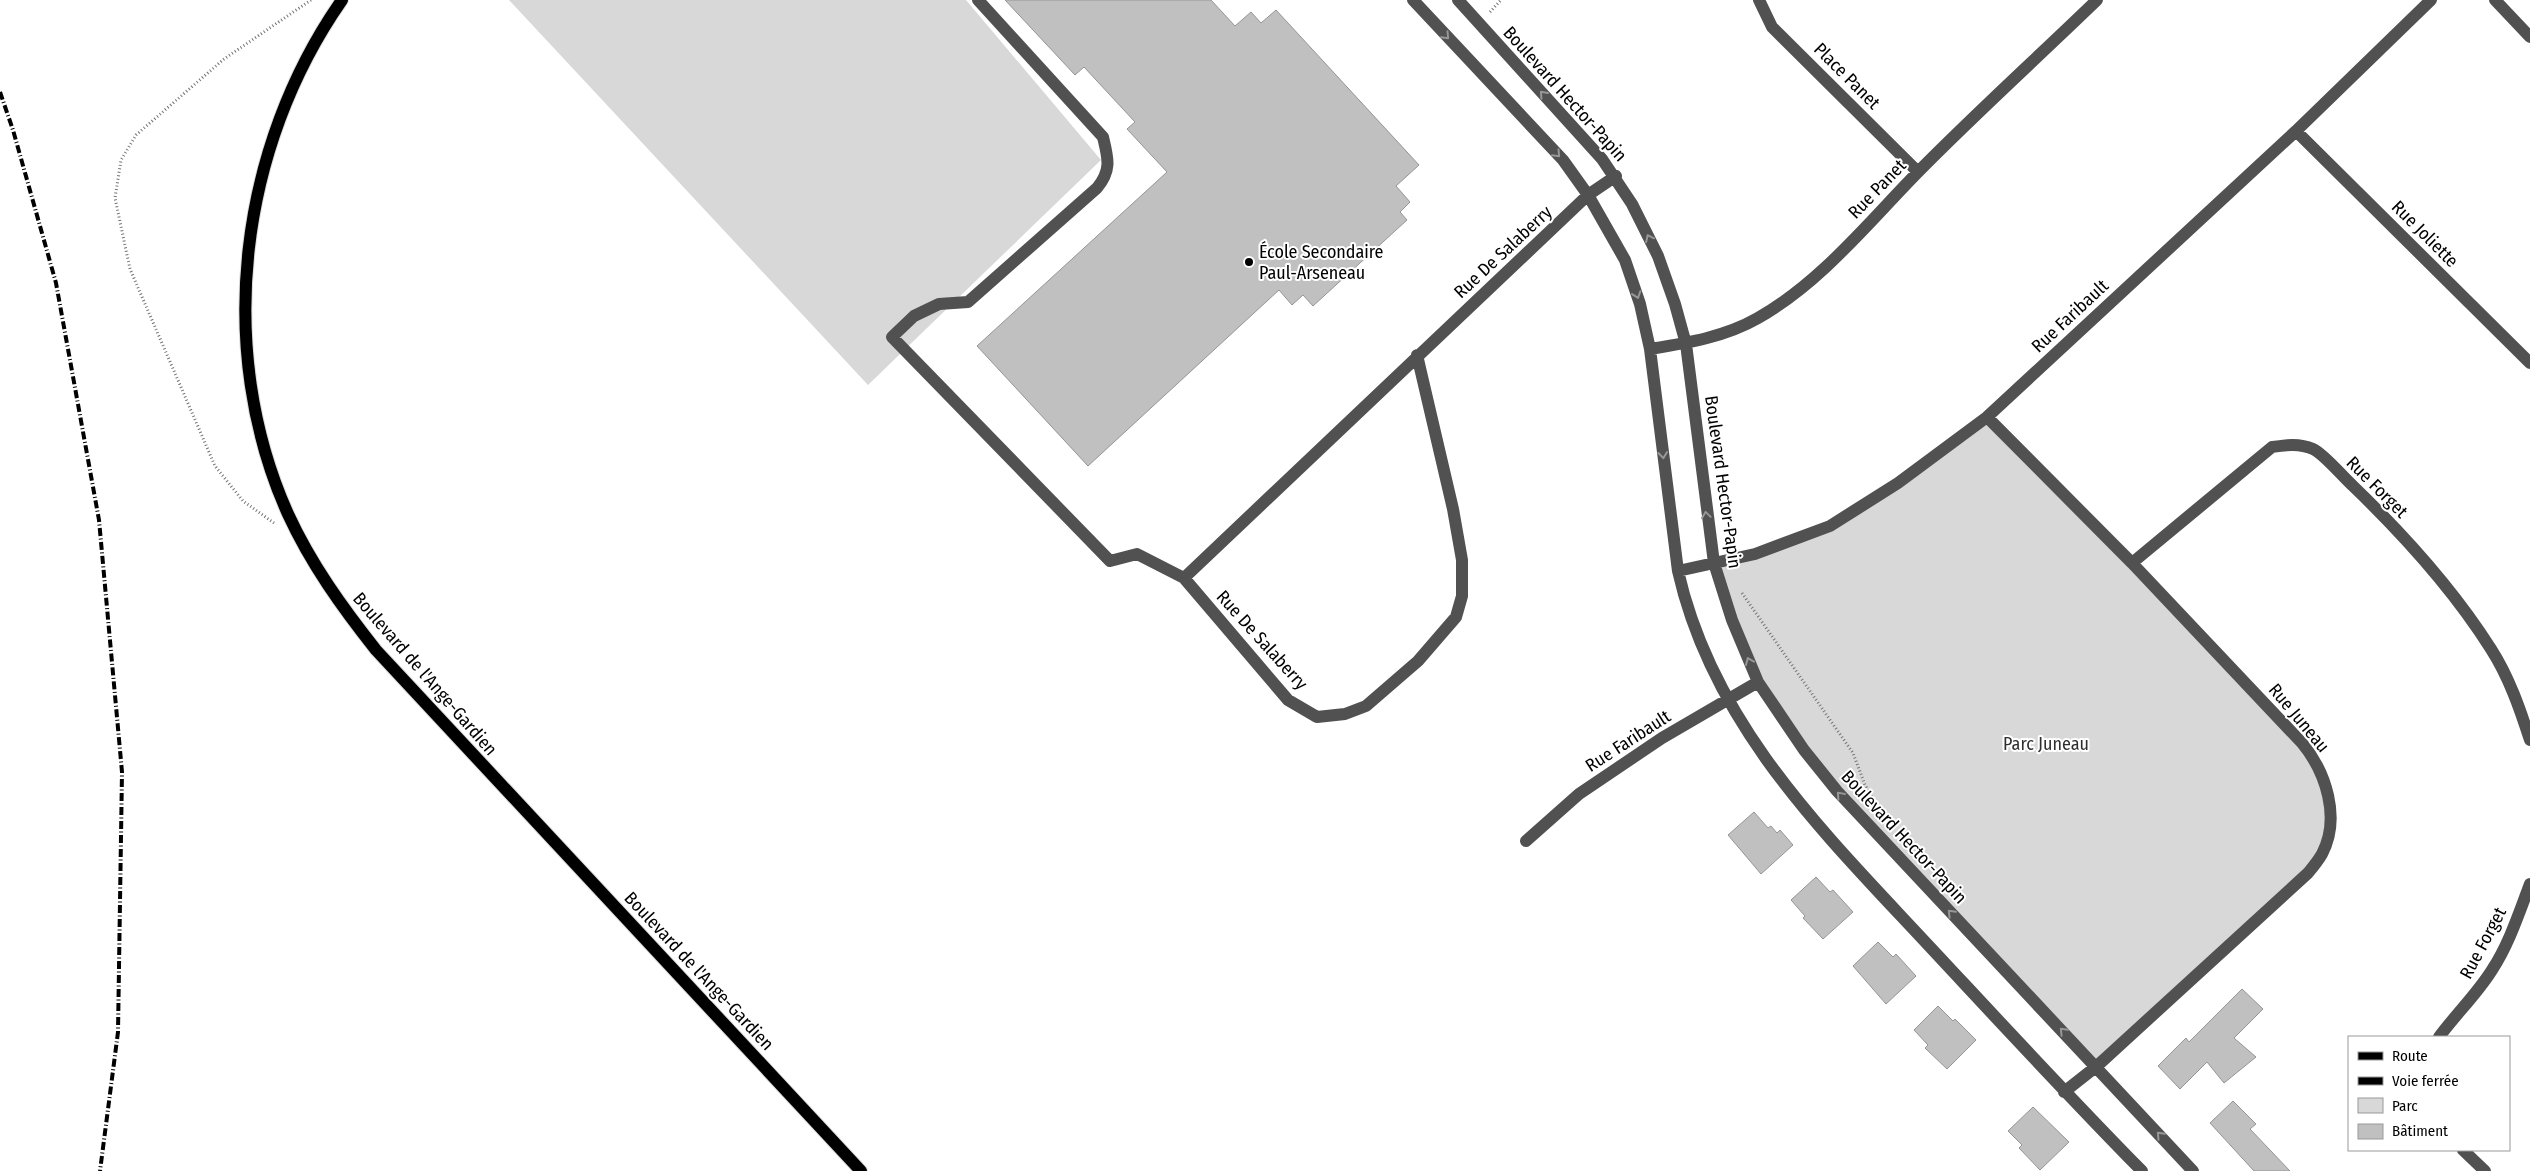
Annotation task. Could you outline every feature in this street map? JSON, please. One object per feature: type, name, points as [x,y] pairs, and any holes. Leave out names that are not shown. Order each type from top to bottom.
[{"type":"main road","name":"Boulevard de l'Ange-Gardien","points":[[342,0],[304,66],[277,122],[254,209],[247,260],[245,311],[249,362],[256,412],[270,465],[288,513],[310,560],[340,605],[376,650],[861,1171]]},
{"type":"street","points":[[978,0],[1103,137],[1108,159],[1107,176],[1097,188],[968,302],[940,304],[914,316],[892,337],[1110,561],[1137,554],[1184,578]]},
{"type":"street","points":[[1413,0],[1563,160],[1588,195],[1625,260],[1640,304],[1650,349],[1678,571],[1693,625],[1726,699],[1781,782],[1836,846],[2064,1092],[2142,1171]]},
{"type":"street","name":"Boulevard Hector-Papin","points":[[1458,0],[1616,176],[1658,256],[1675,304],[1686,344],[1714,563],[1732,620],[1758,682],[1804,750],[1836,791],[2097,1066],[2193,1171]]},
{"type":"street","name":"Place Panet","points":[[1759,0],[1772,27],[1918,172]]},
{"type":"street","name":"Rue Panet","points":[[1650,349],[1686,344],[1719,335],[1758,318],[1800,289],[1857,235],[1918,172],[2097,0]]},
{"type":"street","name":"Rue Faribault","points":[[1678,571],[1754,554],[1830,526],[1898,483],[1987,417],[2296,131],[2431,0]]},
{"type":"street","points":[[2495,0],[2530,37]]},
{"type":"street","name":"Rue Joliette","points":[[2296,131],[2530,362]]},
{"type":"street","name":"Rue De Salaberry","points":[[1417,355],[1453,509],[1462,560],[1462,596],[1456,617],[1418,661],[1366,706],[1345,714],[1317,717],[1288,700],[1184,578],[1417,355],[1588,195],[1616,176]]},
{"type":"street","name":"Rue Juneau","points":[[1987,417],[2132,563],[2311,755],[2328,793],[2330,827],[2322,854],[2308,873],[2097,1066],[2064,1092]]},
{"type":"street","name":"Rue Forget","points":[[2132,563],[2272,447],[2295,444],[2314,450],[2361,494],[2428,564],[2470,620],[2492,650],[2508,681],[2530,740]]},
{"type":"street","name":"Rue Faribault","points":[[1526,841],[1579,794],[1662,738],[1758,682]]},
{"type":"street","name":"Rue Forget","points":[[2440,1036],[2474,996],[2494,968],[2516,922],[2530,884]]},
{"type":"street","points":[[2463,1151],[2485,1171]]},
{"type":"path","points":[[280,528],[243,501],[215,466],[130,269],[114,198],[121,160],[136,135],[224,59],[311,0]]},
{"type":"path","points":[[1739,590],[1852,753],[1864,785],[1882,814]]},
{"type":"green space","points":[[509,0],[966,0],[1101,160],[868,385]]},
{"type":"green space","name":"Parc Juneau","points":[[1987,417],[2302,743],[2328,793],[2322,854],[2097,1066],[1884,844],[1758,682],[1714,563],[1830,526]]},
{"type":"building","points":[[1005,0],[1211,0],[1235,26],[1251,12],[1261,23],[1276,10],[1419,165],[1396,186],[1410,202],[1400,212],[1407,220],[1313,306],[1303,295],[1292,305],[1279,290],[1088,466],[977,346],[1167,172],[1127,129],[1135,122],[1084,67],[1075,75]]},
{"type":"building","points":[[1754,812],[1768,828],[1771,826],[1777,833],[1780,830],[1793,845],[1761,874],[1728,835]]},
{"type":"building","points":[[1816,877],[1830,892],[1833,890],[1853,912],[1823,939],[1803,918],[1805,916],[1791,900]]},
{"type":"building","points":[[1878,942],[1893,957],[1896,954],[1916,976],[1886,1004],[1853,966]]},
{"type":"building","points":[[2242,989],[2263,1009],[2234,1038],[2256,1057],[2224,1083],[2207,1062],[2180,1089],[2158,1066],[2186,1038],[2189,1042]]},
{"type":"building","points":[[1938,1006],[1953,1021],[1955,1019],[1976,1040],[1947,1069],[1925,1048],[1928,1045],[1914,1030]]},
{"type":"building","points":[[2233,1101],[2256,1124],[2250,1129],[2290,1171],[2254,1171],[2210,1123]]},
{"type":"building","points":[[2033,1107],[2069,1142],[2040,1170],[2019,1148],[2022,1145],[2008,1131]]},
{"type":"railway","points":[[0,92],[13,130],[56,283],[99,520],[122,772],[118,1032],[100,1171]]},
{"type":"place","name":"École Secondaire Paul-Arseneau","points":[[1249,262]]}]
